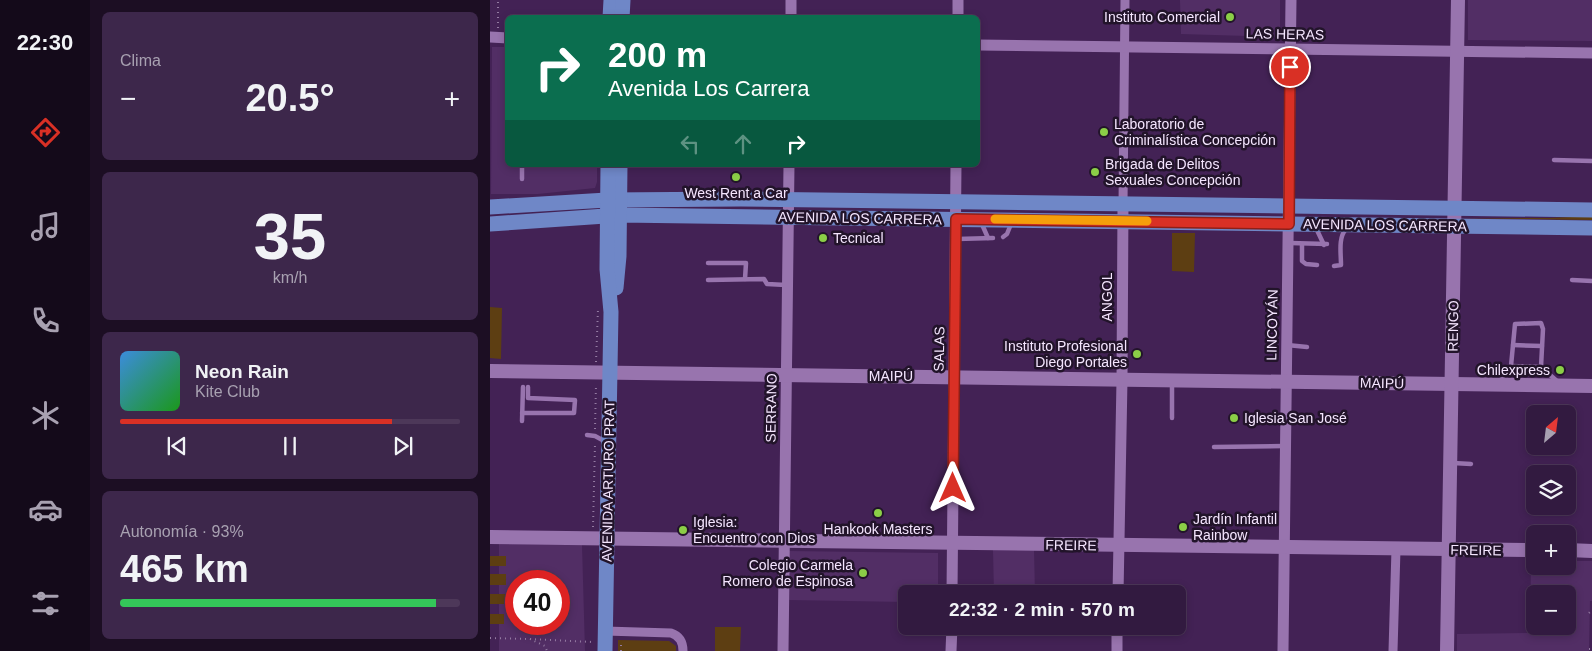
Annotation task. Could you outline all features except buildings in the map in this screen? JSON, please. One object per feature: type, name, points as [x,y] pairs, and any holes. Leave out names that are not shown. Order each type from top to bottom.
[{"type":"main road","points":[[610,0],[610,15]]},
{"type":"main road","points":[[622,0],[622,15]]},
{"type":"main road","name":"RENGO","points":[[1447,651],[1458,0]]},
{"type":"main road","name":"AVENIDA ARTURO PRAT","points":[[608,167],[614,200]]},
{"type":"main road","name":"AVENIDA ARTURO PRAT","points":[[599,646],[605,631],[611,312],[608,277],[614,200],[620,167]]},
{"type":"main road","name":"AVENIDA LOS CARRERA","points":[[490,207],[614,200],[789,199],[1592,210]]},
{"type":"main road","name":"AVENIDA LOS CARRERA","points":[[490,224],[614,216],[1016,219],[1592,228]]},
{"type":"main road","name":"MAIPÚ","points":[[490,371],[526,374],[610,373],[1592,386]]},
{"type":"main road","name":"FREIRE","points":[[490,537],[1526,550]]},
{"type":"main road","points":[[1576,550],[1592,551]]},
{"type":"street","points":[[791,0],[791,15]]},
{"type":"street","points":[[958,0],[958,15]]},
{"type":"street","name":"ANGOL","points":[[1118,585],[1125,0]]},
{"type":"street","name":"LINCOYÁN","points":[[1283,651],[1291,0]]},
{"type":"street","name":"LAS HERAS","points":[[980,44],[1592,54]]},
{"type":"street","name":"SERRANO","points":[[783,651],[789,167]]},
{"type":"street","name":"SALAS","points":[[952,585],[956,167]]},
{"type":"street","points":[[1393,651],[1396,549]]},
{"type":"street","points":[[605,631],[671,633],[682,640],[683,651]]},
{"type":"street","points":[[951,651],[952,635]]},
{"type":"street","points":[[1117,635],[1117,651]]},
{"type":"lane","points":[[1554,160],[1592,161]]},
{"type":"lane","points":[[522,167],[522,179]]},
{"type":"lane","points":[[955,240],[990,238],[979,219]]},
{"type":"lane","points":[[1003,237],[1016,219]]},
{"type":"lane","points":[[1288,243],[1325,244],[1313,224]]},
{"type":"lane","points":[[1334,266],[1340,265],[1339,242],[1344,230],[1351,224]]},
{"type":"lane","points":[[1302,244],[1302,261],[1306,264],[1318,266]]},
{"type":"lane","points":[[708,263],[746,263],[745,279]]},
{"type":"lane","points":[[708,280],[764,279],[767,284],[788,285]]},
{"type":"lane","points":[[1572,280],[1592,280]]},
{"type":"lane","points":[[1497,385],[1511,366],[1515,324],[1541,322],[1543,325],[1541,367]]},
{"type":"lane","points":[[1287,345],[1307,347]]},
{"type":"lane","points":[[1513,345],[1542,346]]},
{"type":"lane","points":[[1511,366],[1541,367],[1562,386]]},
{"type":"lane","points":[[1172,380],[1172,418]]},
{"type":"lane","points":[[522,413],[574,413],[575,400],[528,398],[525,387],[522,413],[522,421]]},
{"type":"lane","points":[[587,435],[600,438],[609,444]]},
{"type":"lane","points":[[1214,447],[1286,446]]},
{"type":"lane","points":[[1451,463],[1471,464]]},
{"type":"path","points":[[498,0],[498,35]]},
{"type":"path","points":[[621,632],[621,651]]},
{"type":"path","points":[[490,638],[530,639],[599,646]]},
{"type":"path","points":[[530,639],[546,646],[547,651]]},
{"type":"shaded area","name":"Instituto Comercial","points":[[1180,0],[1280,0],[1280,37],[1181,34]]},
{"type":"shaded area","points":[[1468,0],[1592,0],[1592,41],[1468,40]]},
{"type":"shaded area","points":[[492,47],[505,47],[505,167],[597,167],[597,182],[595,188],[538,194],[491,194]]},
{"type":"shaded area","points":[[1592,216],[1592,220],[1462,218],[1550,218]]},
{"type":"shaded area","points":[[1172,233],[1195,233],[1194,272],[1172,271]]},
{"type":"shaded area","points":[[490,307],[502,308],[501,359],[490,358]]},
{"type":"shaded area","points":[[499,544],[582,545],[585,651],[499,651]]},
{"type":"shaded area","points":[[1034,549],[1035,585],[994,585],[993,550]]},
{"type":"shaded area","name":"Colegio Carmela Romero de Espinosa","points":[[789,551],[938,553],[938,585],[898,585],[898,602],[788,600]]},
{"type":"shaded area","points":[[490,556],[506,556],[506,566],[490,566]]},
{"type":"shaded area","points":[[1576,561],[1592,561],[1589,651],[1457,651],[1457,634],[1526,633],[1526,635],[1576,635],[1576,585],[1531,585],[1531,575],[1576,575]]},
{"type":"shaded area","points":[[490,574],[505,574],[505,585],[490,585]]},
{"type":"shaded area","points":[[490,594],[505,594],[505,604],[490,604]]},
{"type":"shaded area","points":[[490,614],[504,614],[504,624],[490,624]]},
{"type":"shaded area","points":[[715,627],[741,627],[740,651],[715,651]]},
{"type":"shaded area","points":[[618,640],[669,641],[676,646],[676,651],[618,651]]},
{"type":"slow traffic","points":[[995,219],[1147,221]]},
{"type":"place","name":"Instituto Comercial","points":[[1230,17]]},
{"type":"place","name":"Laboratorio de Criminalística Concepción","points":[[1104,132]]},
{"type":"place","name":"Brigada de Delitos Sexuales Concepción","points":[[1095,172]]},
{"type":"place","name":"West Rent a Car","points":[[736,177]]},
{"type":"place","name":"Tecnical","points":[[823,238]]},
{"type":"place","name":"Instituto Profesional Diego Portales","points":[[1137,354]]},
{"type":"place","name":"Chilexpress","points":[[1560,370]]},
{"type":"place","name":"Iglesia San José","points":[[1234,418]]},
{"type":"place","name":"Hankook Masters","points":[[878,513]]},
{"type":"place","name":"Jardín Infantil Rainbow","points":[[1183,527]]},
{"type":"place","name":"Iglesia: Encuentro con Dios","points":[[683,530]]},
{"type":"place","name":"Colegio Carmela Romero de Espinosa","points":[[863,573]]},
{"type":"route","points":[[953,488],[956,219],[1289,224],[1290,67]]}]
